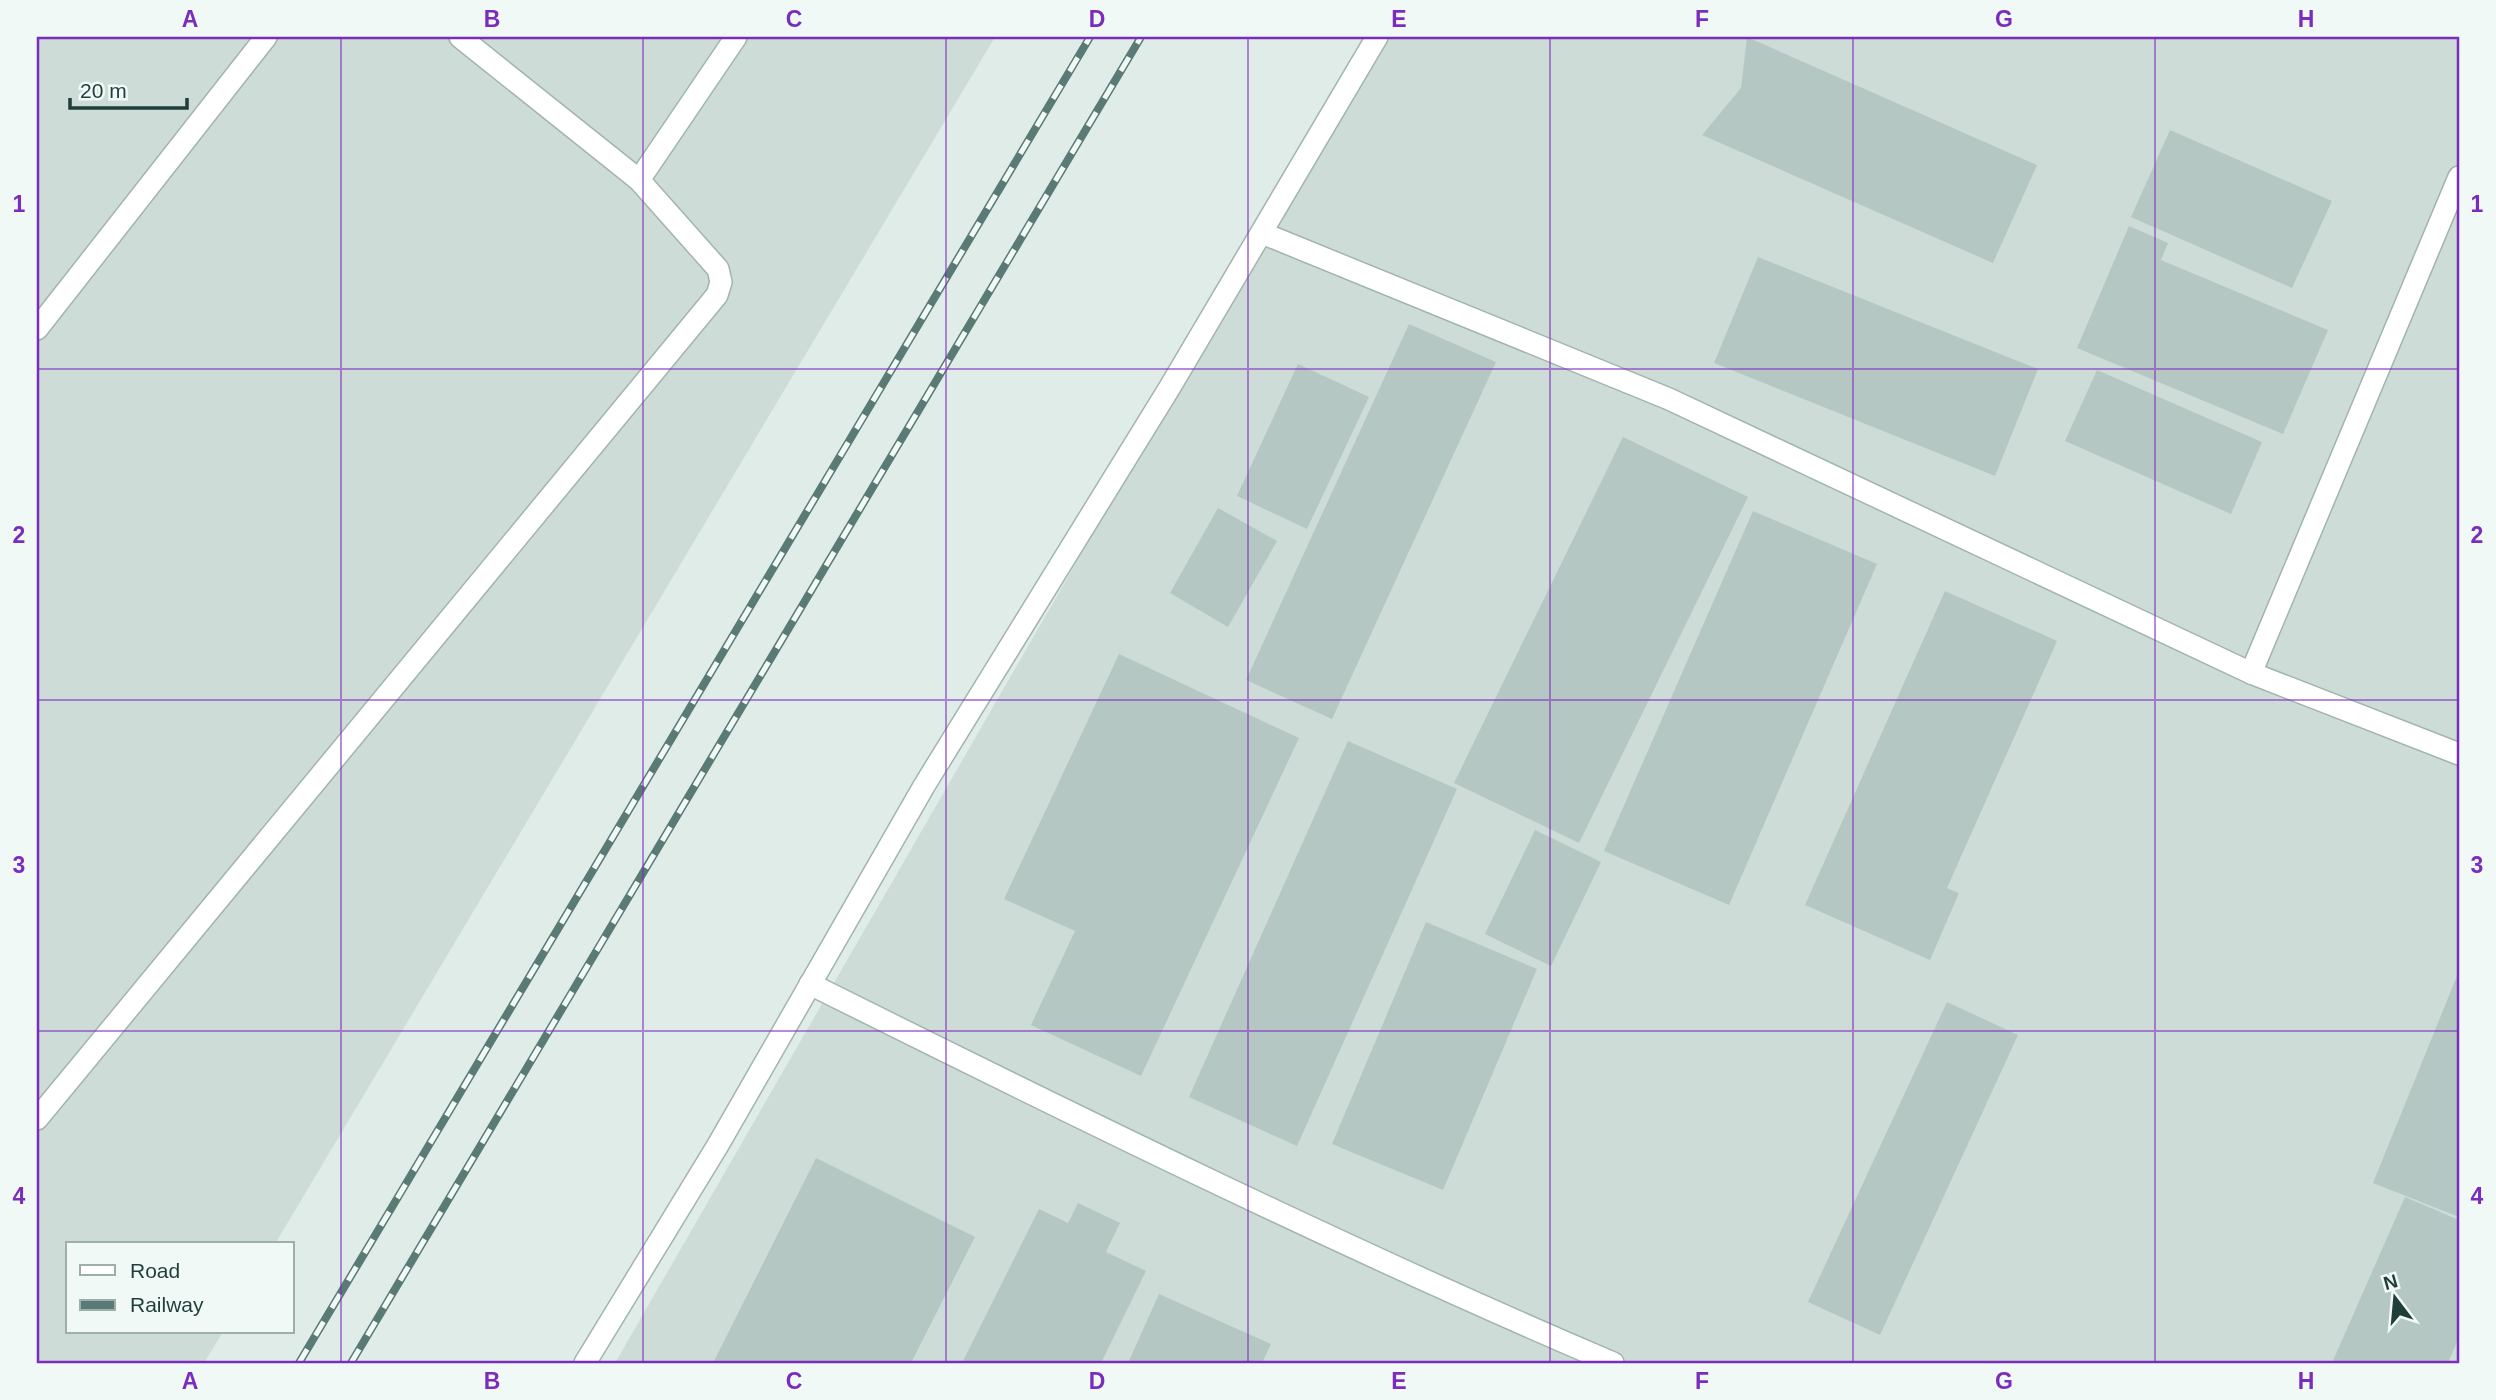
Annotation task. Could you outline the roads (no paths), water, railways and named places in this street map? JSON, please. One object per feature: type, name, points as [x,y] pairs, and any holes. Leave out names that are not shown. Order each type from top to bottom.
[{"type":"street","points":[[37,329],[266,37]]},
{"type":"street","points":[[37,1119],[717,295],[721,282],[718,269],[639,180],[460,37]]},
{"type":"street","points":[[639,180],[736,37]]},
{"type":"street","points":[[585,1363],[711,1156],[924,786],[1170,387],[1377,37]]},
{"type":"street","points":[[2251,673],[2459,177]]},
{"type":"street","points":[[1262,233],[1669,399],[2251,673],[2459,754]]},
{"type":"street","points":[[810,984],[1160,1157],[1517,1322],[1613,1363]]},
{"type":"railway","points":[[299,1363],[1090,37]]},
{"type":"railway","points":[[351,1363],[1141,37]]}]
